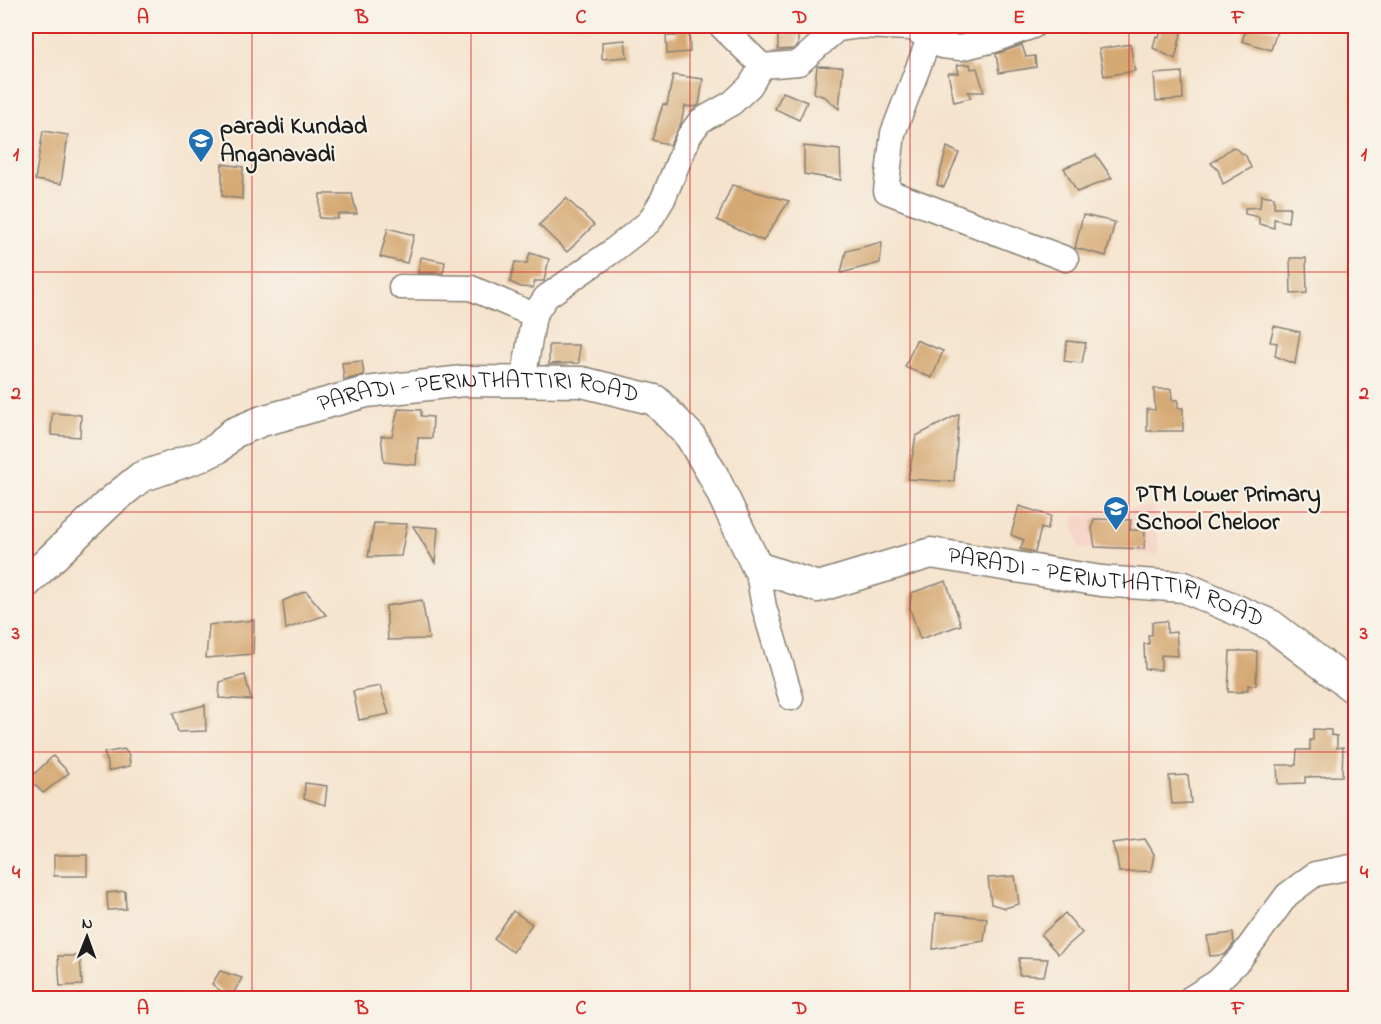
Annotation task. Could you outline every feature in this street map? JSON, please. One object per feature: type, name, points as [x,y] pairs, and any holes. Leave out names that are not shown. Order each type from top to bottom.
[{"type":"main road","name":"PARADI - PERINTHATTIRI ROAD","points":[[26,582],[108,504],[141,477],[202,456],[218,448],[234,433],[262,421],[366,392],[463,381],[582,382],[655,399],[690,436],[713,475],[757,567],[818,587],[931,553],[1101,581],[1184,587],[1271,626],[1356,690]]},
{"type":"street","points":[[721,26],[762,66],[799,63],[837,29],[859,26],[912,28],[942,46],[960,48],[994,40],[1033,26]]},
{"type":"street","points":[[929,39],[893,133],[886,191],[1066,259]]},
{"type":"street","points":[[523,381],[534,315],[546,297],[611,252],[649,222],[663,199],[689,136],[700,121],[732,103],[750,86],[762,66]]},
{"type":"street","points":[[401,287],[471,288],[534,315]]},
{"type":"street","points":[[757,567],[764,607],[791,698]]},
{"type":"street","points":[[1191,999],[1217,982],[1240,959],[1287,896],[1315,874],[1356,866]]},
{"type":"shaded area","name":"PTM Lower Primary School Cheloor","points":[[1154,505],[1159,555],[1079,548],[1073,516]]},
{"type":"building","points":[[675,26],[689,26],[690,52],[667,54],[666,36],[676,36]]},
{"type":"building","points":[[948,26],[992,26],[959,34]]},
{"type":"building","points":[[1162,26],[1182,30],[1175,59],[1153,48]]},
{"type":"building","points":[[1247,26],[1261,26],[1277,31],[1271,50],[1242,41]]},
{"type":"building","points":[[778,34],[798,34],[798,45],[793,49],[778,50]]},
{"type":"building","points":[[625,40],[627,57],[602,59],[602,42]]},
{"type":"building","points":[[1130,44],[1135,71],[1104,76],[1099,49]]},
{"type":"building","points":[[1022,45],[1026,57],[1035,56],[1036,67],[999,73],[996,54]]},
{"type":"building","points":[[970,64],[971,69],[977,68],[984,92],[968,92],[971,98],[954,102],[948,73],[959,73],[957,65]]},
{"type":"building","points":[[817,66],[843,67],[839,109],[825,97],[814,93]]},
{"type":"building","points":[[1182,72],[1183,99],[1156,101],[1154,74]]},
{"type":"building","points":[[673,75],[703,79],[699,105],[685,106],[681,123],[670,145],[652,140],[663,104],[667,105]]},
{"type":"building","points":[[783,92],[807,102],[799,120],[775,109]]},
{"type":"building","points":[[43,131],[68,135],[61,184],[35,180]]},
{"type":"building","points":[[804,146],[840,150],[841,180],[804,174]]},
{"type":"building","points":[[947,147],[959,153],[944,187],[937,185]]},
{"type":"building","points":[[1233,147],[1246,156],[1251,168],[1223,184],[1218,170],[1211,163]]},
{"type":"building","points":[[1096,155],[1112,178],[1077,192],[1064,168]]},
{"type":"building","points":[[222,164],[243,167],[242,199],[222,196]]},
{"type":"building","points":[[732,185],[789,201],[763,241],[717,220]]},
{"type":"building","points":[[320,194],[352,194],[357,214],[338,214],[338,219],[319,218]]},
{"type":"building","points":[[1261,195],[1274,197],[1274,207],[1290,207],[1288,222],[1274,219],[1274,228],[1259,224],[1259,217],[1245,214],[1245,208],[1260,207]]},
{"type":"building","points":[[566,198],[594,225],[567,252],[539,225]]},
{"type":"building","points":[[1083,215],[1115,222],[1106,256],[1075,248]]},
{"type":"building","points":[[388,228],[414,235],[407,263],[380,257]]},
{"type":"building","points":[[882,242],[880,263],[841,273],[846,251]]},
{"type":"building","points":[[530,253],[549,259],[544,281],[535,281],[533,288],[521,287],[510,282],[515,262],[527,263]]},
{"type":"building","points":[[421,257],[445,262],[443,273],[418,273]]},
{"type":"building","points":[[1290,258],[1306,258],[1307,293],[1291,294]]},
{"type":"building","points":[[1274,326],[1300,332],[1295,364],[1275,356],[1277,343],[1270,342]]},
{"type":"building","points":[[916,340],[943,351],[932,378],[905,367]]},
{"type":"building","points":[[1067,341],[1086,343],[1082,363],[1064,361]]},
{"type":"building","points":[[549,345],[579,345],[579,363],[549,364]]},
{"type":"building","points":[[362,361],[364,375],[344,380],[342,363]]},
{"type":"building","points":[[1154,389],[1171,389],[1172,400],[1178,400],[1178,408],[1183,408],[1183,431],[1147,431],[1147,409],[1155,410]]},
{"type":"building","points":[[398,409],[421,410],[421,416],[433,417],[432,438],[418,438],[416,465],[384,462],[381,436],[392,436]]},
{"type":"building","points":[[52,413],[81,415],[80,437],[51,435]]},
{"type":"building","points":[[959,414],[954,482],[908,479],[916,436]]},
{"type":"building","points":[[1019,506],[1051,516],[1047,530],[1041,528],[1035,552],[1020,549],[1024,540],[1011,535]]},
{"type":"building","points":[[1094,519],[1131,520],[1130,530],[1145,530],[1144,549],[1095,547],[1092,529]]},
{"type":"building","points":[[374,523],[407,524],[401,556],[368,557]]},
{"type":"building","points":[[413,526],[438,528],[435,563]]},
{"type":"building","points":[[946,581],[961,625],[920,639],[910,609],[911,593]]},
{"type":"building","points":[[306,591],[326,615],[286,629],[283,601]]},
{"type":"building","points":[[422,600],[429,639],[388,640],[386,606]]},
{"type":"building","points":[[254,620],[253,654],[206,658],[209,625]]},
{"type":"building","points":[[1167,621],[1167,633],[1176,632],[1178,656],[1161,655],[1161,670],[1145,669],[1144,644],[1149,644],[1148,635],[1152,635],[1152,622]]},
{"type":"building","points":[[1230,651],[1257,651],[1256,685],[1248,685],[1248,690],[1243,690],[1243,692],[1228,692]]},
{"type":"building","points":[[245,675],[251,700],[219,698],[220,682]]},
{"type":"building","points":[[380,686],[389,714],[359,720],[353,691]]},
{"type":"building","points":[[205,705],[206,731],[178,732],[173,713]]},
{"type":"building","points":[[1313,729],[1331,730],[1331,735],[1337,736],[1337,748],[1343,747],[1342,776],[1305,777],[1305,783],[1278,784],[1277,765],[1296,765],[1297,750],[1310,750]]},
{"type":"building","points":[[124,749],[129,755],[130,766],[108,771],[104,753]]},
{"type":"building","points":[[53,756],[69,773],[43,793],[29,779]]},
{"type":"building","points":[[1188,775],[1191,803],[1172,804],[1169,776]]},
{"type":"building","points":[[305,783],[327,786],[325,805],[304,798]]},
{"type":"building","points":[[1145,839],[1154,854],[1151,871],[1119,872],[1112,843]]},
{"type":"building","points":[[54,855],[87,855],[87,876],[54,876]]},
{"type":"building","points":[[1015,876],[1019,904],[1005,908],[991,904],[988,878]]},
{"type":"building","points":[[125,891],[126,909],[108,910],[107,893]]},
{"type":"building","points":[[513,911],[532,924],[513,952],[494,939]]},
{"type":"building","points":[[936,913],[987,918],[984,941],[933,949]]},
{"type":"building","points":[[1065,913],[1082,933],[1058,954],[1041,935]]},
{"type":"building","points":[[1233,933],[1234,943],[1224,955],[1210,956],[1207,936]]},
{"type":"building","points":[[58,956],[80,956],[82,985],[60,986]]},
{"type":"building","points":[[1019,958],[1048,959],[1044,976],[1019,975]]},
{"type":"building","points":[[220,971],[242,978],[230,999],[212,984]]},
{"type":"place","name":"paradi Kundad Anganavadi","points":[[201,164]]},
{"type":"place","name":"PTM Lower Primary School Cheloor","points":[[1116,532]]}]
